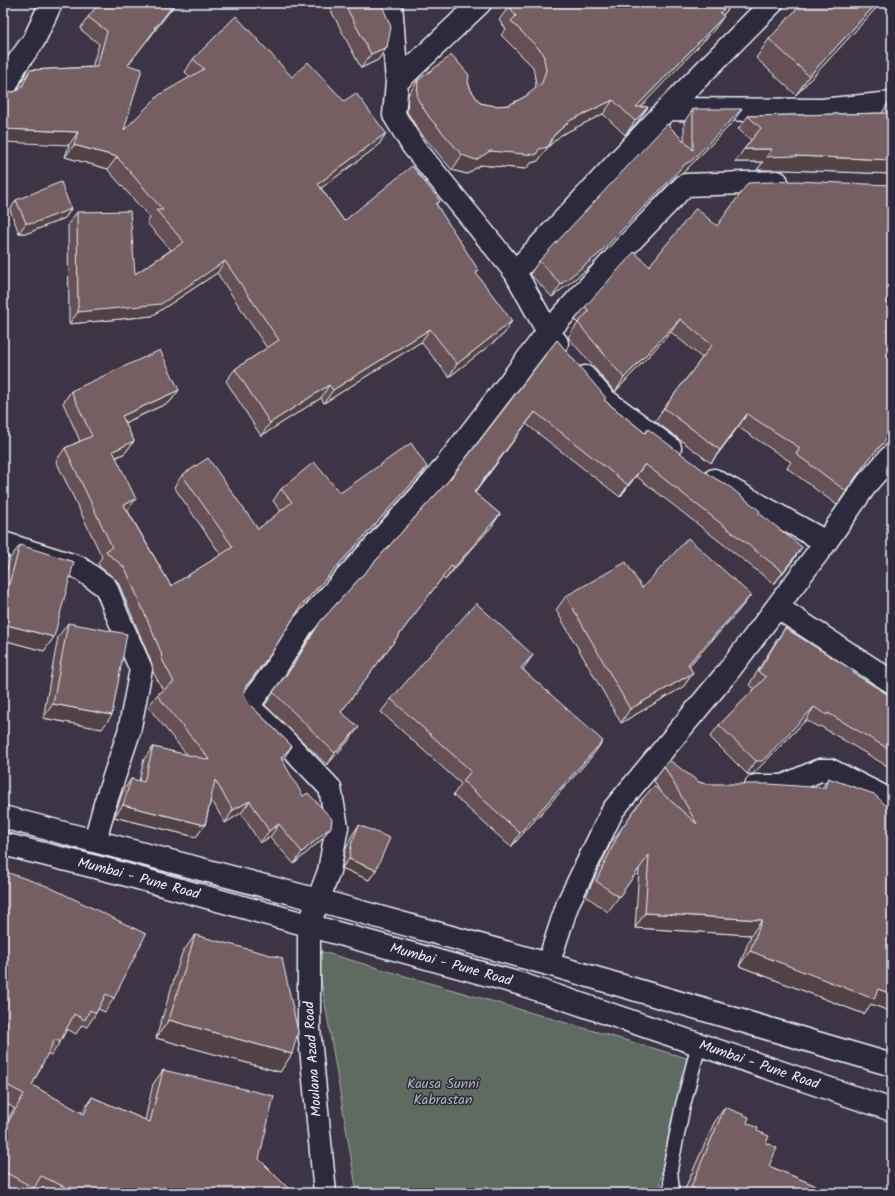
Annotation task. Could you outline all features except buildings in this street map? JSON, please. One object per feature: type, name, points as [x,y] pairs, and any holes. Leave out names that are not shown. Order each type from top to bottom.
[{"type":"street","points":[[3,92],[16,66],[34,40],[51,3]]},
{"type":"street","points":[[391,3],[397,82],[394,115],[413,146],[515,272],[548,332],[604,399],[710,478],[826,542]]},
{"type":"street","points":[[397,82],[480,3]]},
{"type":"street","points":[[515,272],[667,109],[772,3]]},
{"type":"street","points":[[667,109],[821,110],[892,102]]},
{"type":"street","points":[[548,332],[622,250],[685,185],[793,182]]},
{"type":"street","name":"Moulana Azad Road","points":[[325,1193],[309,1028],[309,925],[329,871],[337,827],[330,788],[283,739],[248,706],[274,671],[302,626],[433,482],[548,332]]},
{"type":"street","points":[[548,964],[568,902],[613,810],[665,764],[726,673],[826,542],[868,482],[892,455]]},
{"type":"street","points":[[3,543],[78,567],[106,588],[142,669],[129,732],[105,804],[95,841]]},
{"type":"street","points":[[777,607],[892,682]]},
{"type":"street","points":[[736,786],[783,786],[820,770],[830,770],[892,801]]},
{"type":"street","name":"Mumbai - Pune Road","points":[[3,817],[318,900],[548,964],[892,1065]]},
{"type":"street","name":"Mumbai - Pune Road","points":[[3,844],[116,872],[521,984],[892,1110]]},
{"type":"lane","points":[[672,1193],[670,1169],[683,1105],[699,1044]]},
{"type":"green space","name":"Kausa Sunni Kabrastan","points":[[316,950],[690,1059],[671,1121],[660,1182],[664,1193],[357,1193]]}]
